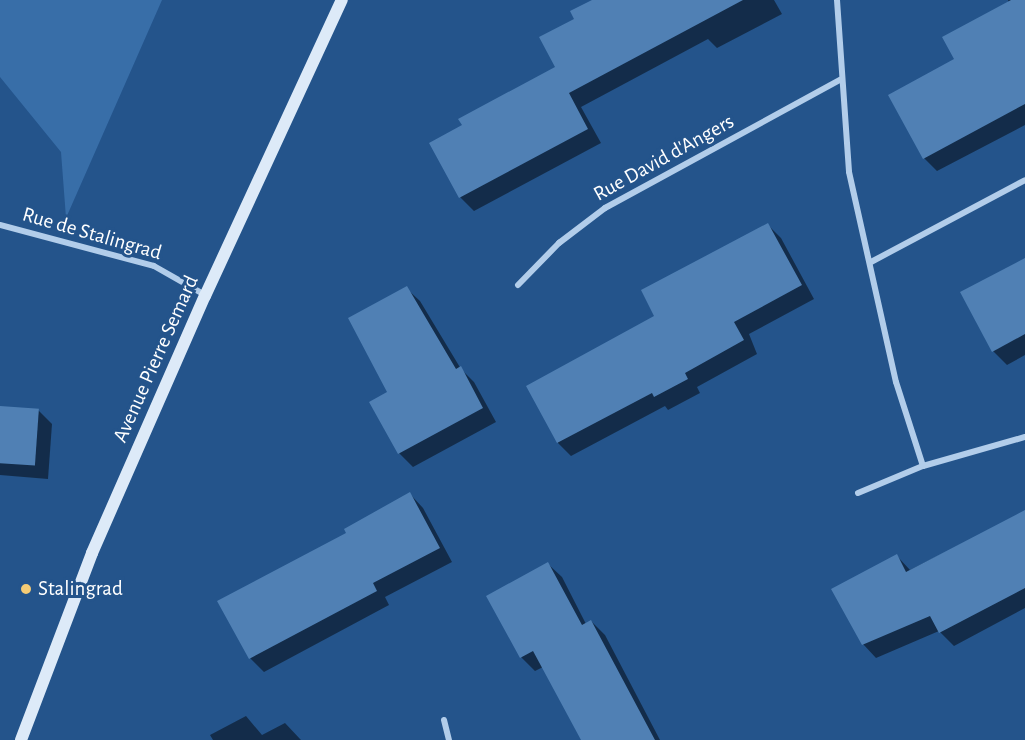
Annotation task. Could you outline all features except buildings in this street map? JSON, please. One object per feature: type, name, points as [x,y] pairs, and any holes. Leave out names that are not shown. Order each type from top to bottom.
[{"type":"main road","name":"Avenue Pierre Semard","points":[[21,740],[92,553],[205,296],[342,0]]},
{"type":"street","points":[[837,0],[840,80],[849,172],[871,262],[896,382],[923,466]]},
{"type":"street","name":"Rue David d'Angers","points":[[518,285],[559,243],[604,208],[840,80]]},
{"type":"street","points":[[871,262],[1025,180]]},
{"type":"street","name":"Rue de Stalingrad","points":[[0,225],[154,266],[205,296]]},
{"type":"street","points":[[858,493],[923,466],[1025,437]]},
{"type":"street","points":[[444,720],[449,740]]},
{"type":"shaded area","points":[[0,0],[162,0],[66,218],[61,152],[0,77]]},
{"type":"place","name":"Stalingrad","points":[[26,589]]}]
